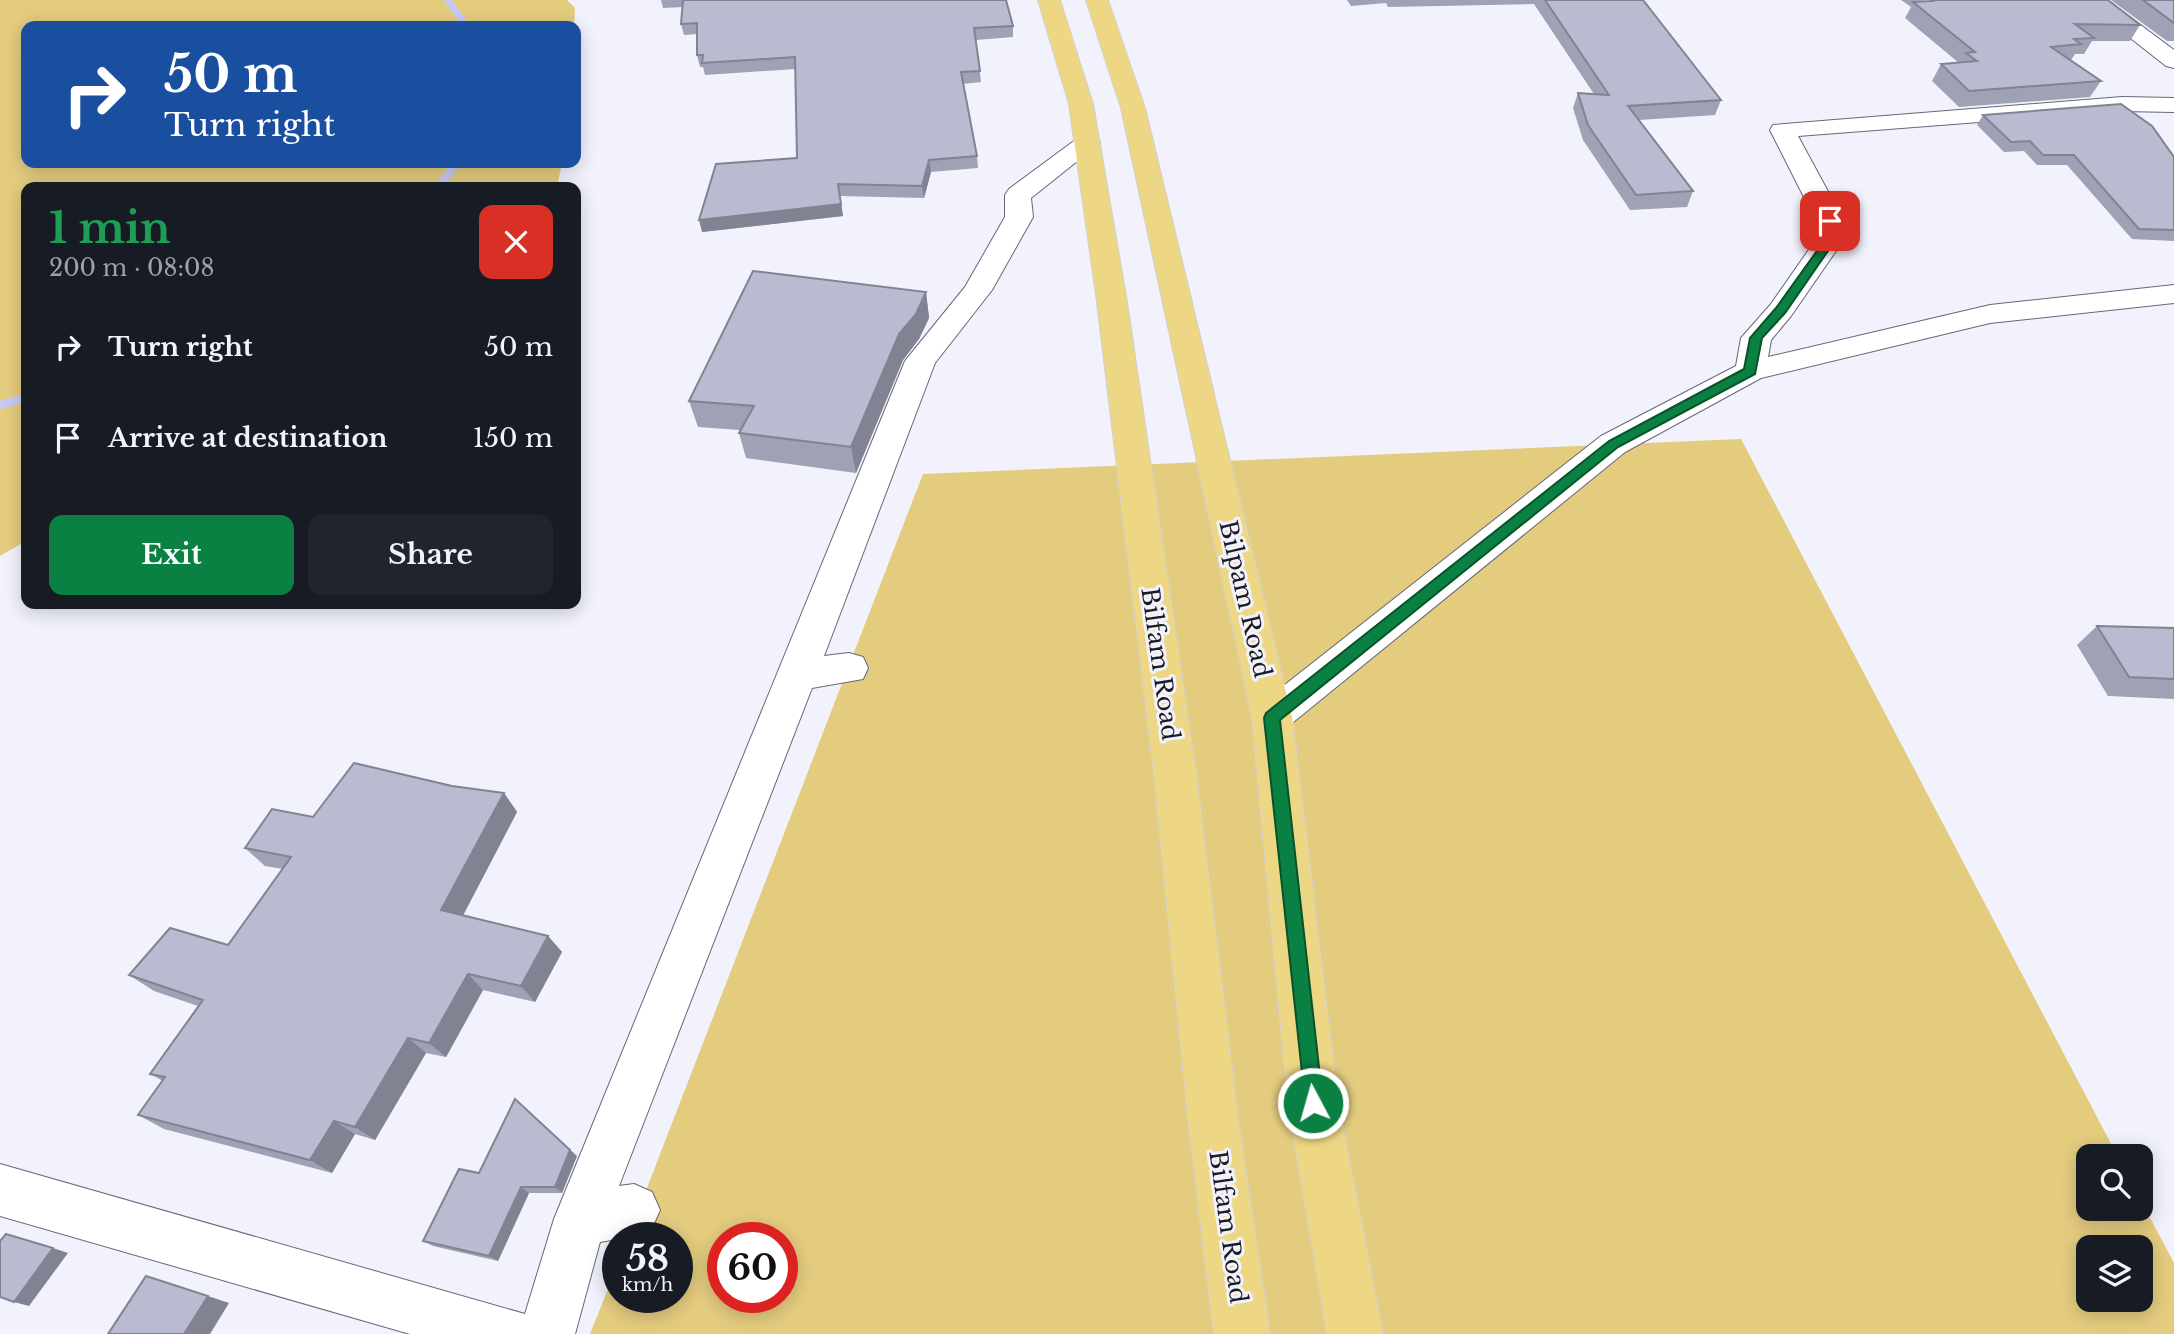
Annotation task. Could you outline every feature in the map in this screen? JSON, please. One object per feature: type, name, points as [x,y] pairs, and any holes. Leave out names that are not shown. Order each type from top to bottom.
[{"type":"main road","name":"Bilfam Road","points":[[1049,0],[1081,104],[1112,302],[1175,773],[1214,1127],[1242,1334]]},
{"type":"main road","name":"Bilpam Road","points":[[1097,0],[1133,108],[1272,718],[1313,1103],[1355,1334]]},
{"type":"street","points":[[2093,0],[2174,61]]},
{"type":"street","points":[[1751,371],[1756,338],[1781,310],[1824,248],[1830,221],[1782,130],[2122,104],[2174,105]]},
{"type":"street","points":[[547,1334],[579,1219],[798,675],[920,360],[977,290],[1019,217],[1018,195],[1087,143]]},
{"type":"street","points":[[1272,718],[1614,444],[1751,371],[1990,314],[2174,294]]},
{"type":"street","points":[[798,675],[849,668]]},
{"type":"street","points":[[0,1190],[506,1334]]},
{"type":"street","points":[[579,1219],[634,1210]]},
{"type":"shaded area","points":[[0,0],[567,0],[575,8],[574,21],[21,21],[21,168],[561,168],[558,182],[21,182],[21,544],[0,556]]},
{"type":"shaded area","points":[[1741,439],[2111,1144],[2076,1144],[2076,1221],[2152,1221],[2174,1263],[2174,1334],[590,1334],[602,1304],[602,1313],[693,1313],[693,1222],[634,1222],[923,474]]},
{"type":"building","points":[[683,0],[1006,0],[1013,26],[974,28],[980,71],[961,72],[977,156],[929,160],[922,186],[838,184],[841,204],[699,220],[716,164],[797,158],[795,57],[702,63],[703,55],[697,55],[697,23],[681,24]]},
{"type":"building","points":[[1545,0],[1643,0],[1721,100],[1628,106],[1693,191],[1636,195],[1588,125],[1578,93],[1609,95]]},
{"type":"building","points":[[1930,0],[2108,0],[2140,25],[2075,24],[2094,38],[2074,39],[2081,44],[2051,47],[2101,81],[1969,91],[1941,64],[1977,61],[1966,53],[1975,52],[1913,2],[1932,1]]},
{"type":"building","points":[[2143,0],[2174,0],[2174,23]]},
{"type":"building","points":[[2121,104],[2152,126],[2174,157],[2174,230],[2139,229],[2074,155],[2043,155],[2030,141],[2011,142],[1983,115]]},
{"type":"building","points":[[753,271],[926,292],[916,314],[899,334],[851,447],[739,433],[754,406],[689,401]]},
{"type":"building","points":[[2097,626],[2174,628],[2174,679],[2129,677]]},
{"type":"building","points":[[354,763],[452,786],[504,793],[441,910],[548,936],[521,986],[468,974],[429,1043],[408,1038],[355,1127],[334,1121],[310,1160],[138,1115],[165,1077],[150,1074],[203,1000],[129,975],[170,928],[228,945],[291,857],[245,848],[272,809],[313,817]]},
{"type":"building","points":[[515,1099],[570,1150],[555,1187],[521,1187],[489,1256],[423,1241],[459,1169],[479,1173]]},
{"type":"building","points":[[6,1234],[53,1248],[14,1302],[0,1297],[0,1241]]},
{"type":"building","points":[[146,1276],[208,1296],[184,1334],[108,1334]]},
{"type":"waterway","points":[[448,0],[463,21]]},
{"type":"waterway","points":[[443,182],[452,168]]},
{"type":"waterway","points":[[0,405],[21,399]]},
{"type":"route","points":[[1313,1103],[1272,718],[1614,444],[1751,371],[1756,338],[1781,310],[1824,248],[1830,221]]}]
